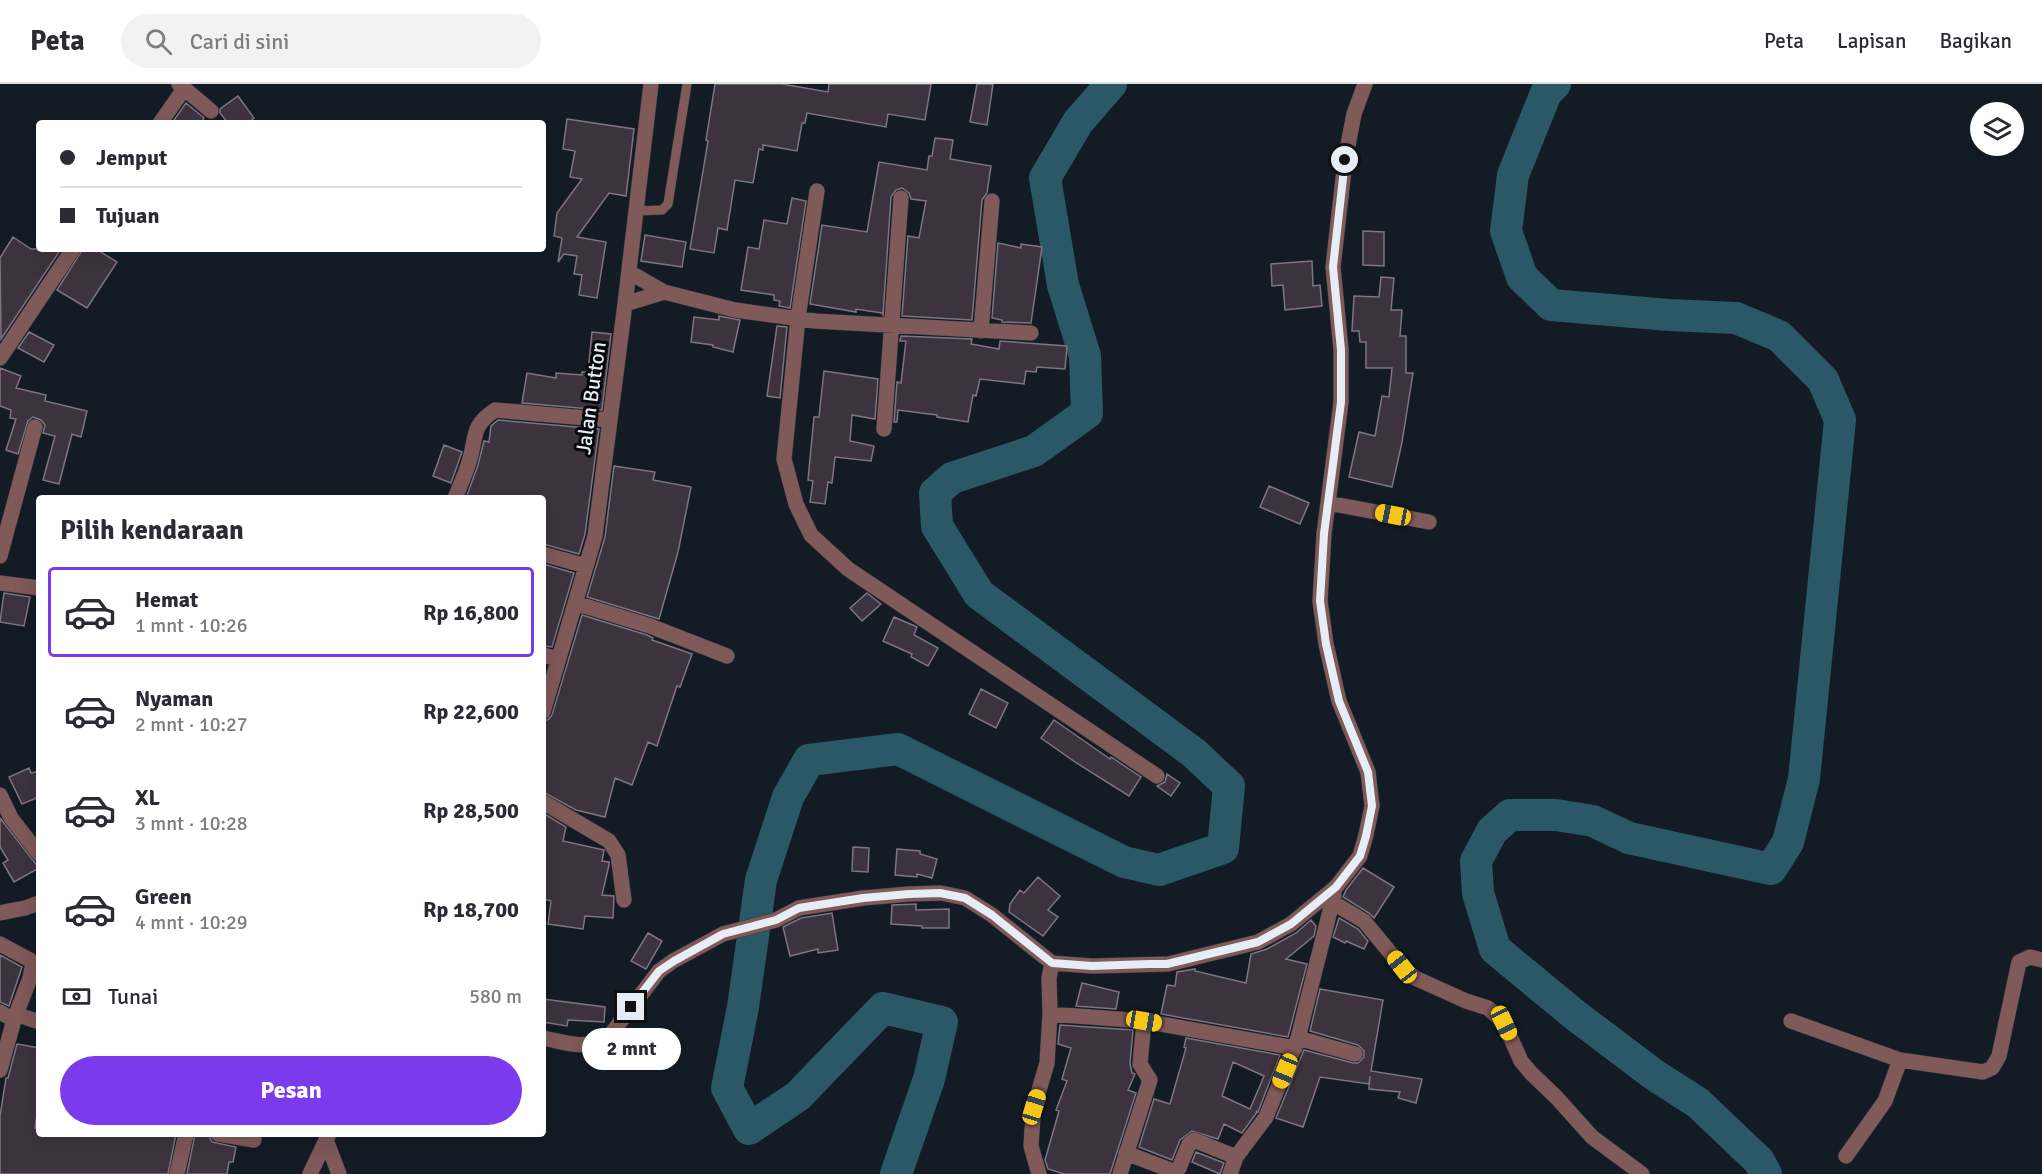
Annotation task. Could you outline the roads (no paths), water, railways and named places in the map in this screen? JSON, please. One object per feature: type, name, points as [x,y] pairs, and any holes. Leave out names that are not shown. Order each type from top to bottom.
[{"type":"street","name":"Jalan Button","points":[[546,701],[595,536],[651,84]]},
{"type":"street","points":[[1230,1174],[1236,1156],[1266,1117],[1296,1043],[1334,895],[1360,856],[1372,806],[1368,772],[1339,701],[1326,644],[1320,601],[1324,534],[1341,402],[1341,350],[1333,267],[1345,160],[1354,114],[1365,84]]},
{"type":"street","points":[[162,120],[182,87],[211,111]]},
{"type":"street","points":[[817,192],[798,318],[784,459],[796,504],[811,534],[848,569],[1157,776]]},
{"type":"street","points":[[884,429],[901,198]]},
{"type":"street","points":[[981,330],[992,201]]},
{"type":"street","points":[[0,358],[71,252]]},
{"type":"street","points":[[629,272],[663,292],[735,310],[815,321],[1031,333]]},
{"type":"street","points":[[625,304],[663,292]]},
{"type":"street","points":[[456,495],[469,462],[477,428],[481,420],[495,410],[609,420]]},
{"type":"street","points":[[0,556],[35,427]]},
{"type":"street","points":[[1328,503],[1429,522]]},
{"type":"street","points":[[546,555],[586,566]]},
{"type":"street","points":[[0,583],[36,588]]},
{"type":"street","points":[[575,603],[650,626],[727,656]]},
{"type":"street","points":[[546,656],[558,659]]},
{"type":"street","points":[[0,795],[11,818],[36,850]]},
{"type":"street","points":[[546,804],[609,841],[618,855],[624,900]]},
{"type":"street","points":[[546,1039],[584,1046],[596,1044],[608,1038],[659,971],[723,934],[776,920],[799,908],[863,898],[940,893],[965,898],[992,915],[1052,963],[1092,966],[1167,964],[1258,942],[1291,924],[1334,895]]},
{"type":"street","points":[[1334,895],[1364,921],[1402,967],[1415,978],[1466,1001],[1488,1008],[1504,1023],[1521,1061],[1531,1073],[1592,1137],[1642,1174]]},
{"type":"street","points":[[0,913],[36,904]]},
{"type":"street","points":[[0,944],[33,963],[0,1071],[0,1082]]},
{"type":"street","points":[[1791,1021],[1900,1060],[1983,1072],[1992,1068],[1999,1056],[2019,962],[2030,957],[2042,960]]},
{"type":"street","points":[[1039,1174],[1031,1146],[1034,1107],[1047,1063],[1050,1014],[1048,988],[1052,963]]},
{"type":"street","points":[[0,1012],[36,1021]]},
{"type":"street","points":[[1050,1014],[1144,1021],[1355,1054]]},
{"type":"street","points":[[1120,1174],[1150,1080],[1140,1064],[1144,1021]]},
{"type":"street","points":[[1846,1156],[1885,1101],[1900,1060]]},
{"type":"street","points":[[177,1174],[185,1137]]},
{"type":"street","points":[[236,1137],[254,1140]]},
{"type":"street","points":[[310,1174],[328,1137]]},
{"type":"street","points":[[328,1137],[339,1174]]},
{"type":"street","points":[[1126,1153],[1173,1171],[1179,1168],[1189,1144],[1194,1140],[1236,1156]]},
{"type":"lane","points":[[636,211],[662,210],[668,204],[687,84]]},
{"type":"waterway","points":[[896,1174],[929,1079],[942,1022],[883,1008],[798,1096],[749,1129],[727,1088],[743,1007],[761,880],[788,797],[809,760],[898,749],[1124,862],[1159,870],[1223,848],[1229,786],[1194,753],[979,594],[937,526],[935,493],[952,478],[1034,451],[1087,413],[1085,356],[1063,285],[1045,178],[1078,122],[1111,84]]},
{"type":"waterway","points":[[1555,84],[1546,93],[1513,175],[1506,231],[1522,277],[1551,305],[1736,318],[1779,336],[1823,380],[1840,420],[1804,779],[1788,842],[1771,869],[1629,838],[1593,821],[1556,815],[1510,815],[1492,831],[1476,861],[1478,893],[1495,949],[1575,1015],[1653,1074],[1698,1103],[1759,1161],[1766,1174]]}]
